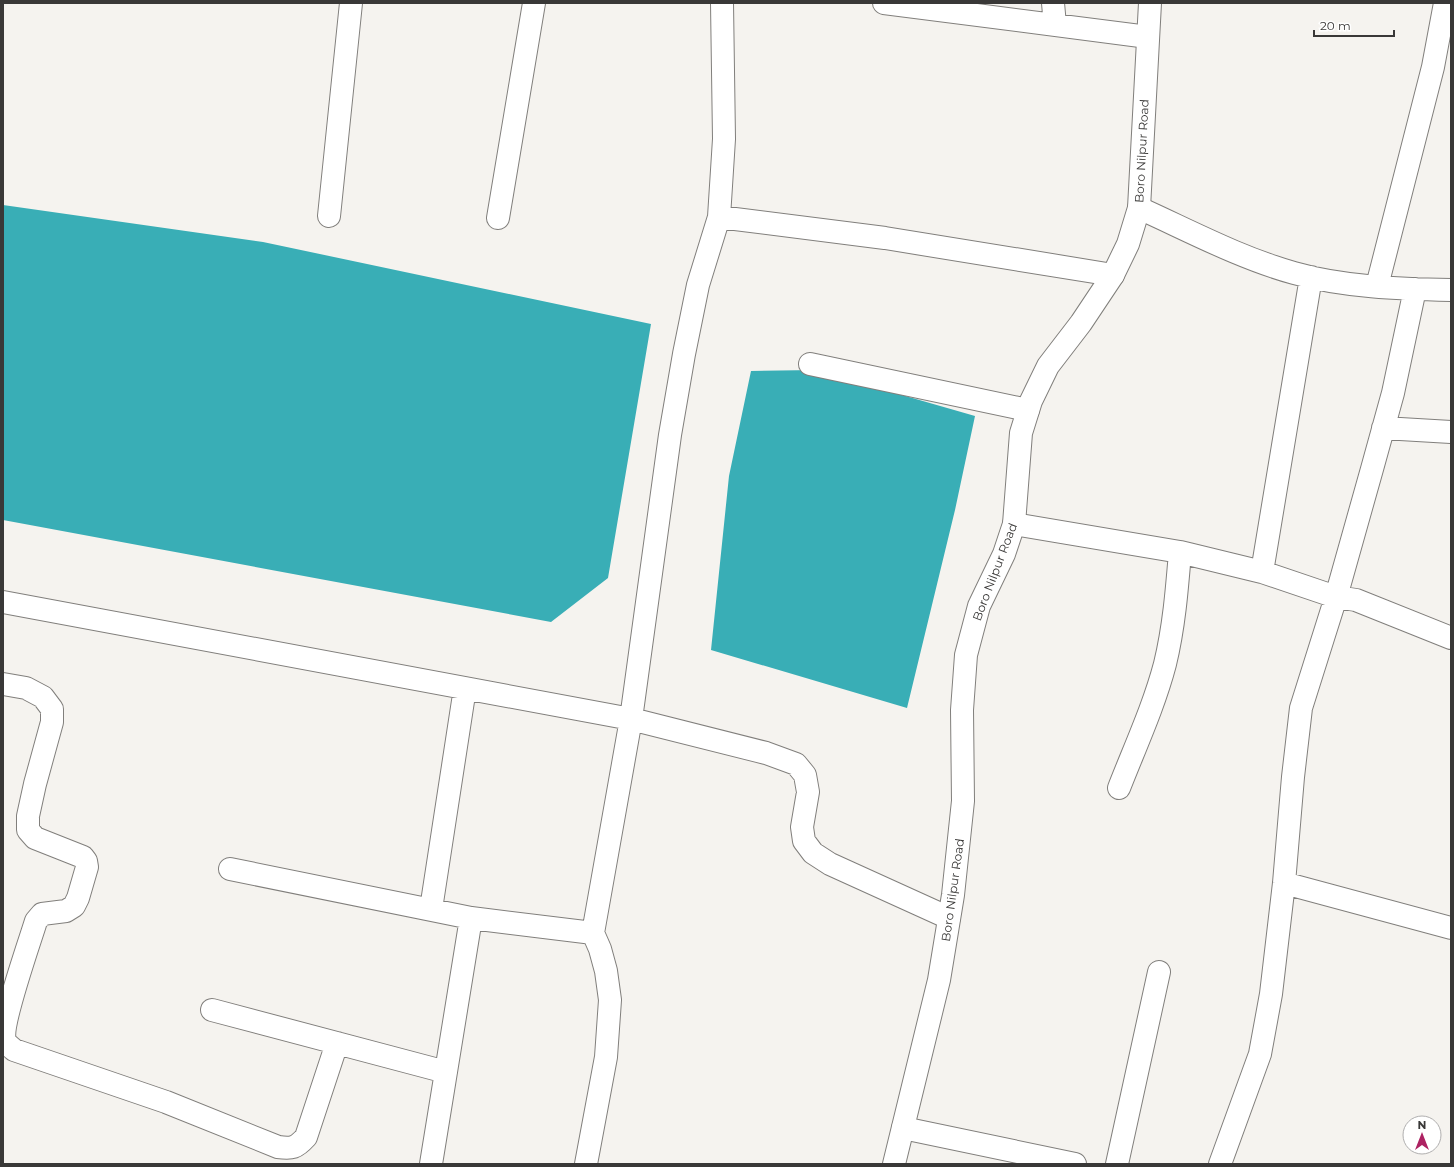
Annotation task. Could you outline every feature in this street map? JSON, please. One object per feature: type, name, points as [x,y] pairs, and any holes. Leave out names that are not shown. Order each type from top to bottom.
[{"type":"street","points":[[329,216],[351,3]]},
{"type":"street","points":[[498,218],[534,3]]},
{"type":"street","points":[[586,1164],[606,1057],[610,1000],[606,971],[600,949],[593,933],[631,719],[670,435],[684,354],[698,285],[719,217],[724,139],[722,3]]},
{"type":"street","points":[[884,3],[1148,38]]},
{"type":"street","points":[[1053,3],[1055,25]]},
{"type":"street","name":"Boro Nilpur Road","points":[[894,1164],[939,980],[960,842],[963,801],[962,710],[966,655],[979,606],[1004,554],[1014,524],[1021,433],[1031,401],[1048,366],[1081,323],[1113,275],[1128,244],[1139,208],[1150,3]]},
{"type":"street","points":[[1377,286],[1433,67],[1445,3]]},
{"type":"street","points":[[1139,208],[1247,257],[1294,273],[1349,284],[1451,290]]},
{"type":"street","points":[[719,217],[885,238],[1113,275]]},
{"type":"street","points":[[1262,572],[1311,277]]},
{"type":"street","points":[[1220,1164],[1260,1054],[1271,994],[1284,883],[1288,824],[1301,708],[1336,597],[1393,393],[1415,288]]},
{"type":"street","points":[[810,364],[1028,410]]},
{"type":"street","points":[[1383,428],[1451,432]]},
{"type":"street","points":[[1014,524],[1180,552],[1262,572],[1336,597],[1356,600],[1451,638]]},
{"type":"street","points":[[1119,788],[1146,722],[1165,664],[1175,612],[1180,552]]},
{"type":"street","points":[[3,602],[631,719],[766,753],[796,764],[805,775],[808,792],[802,827],[804,841],[813,853],[830,864],[949,918]]},
{"type":"street","points":[[3,684],[26,688],[43,696],[52,709],[52,722],[28,816],[28,830],[35,838],[83,857],[86,861],[87,867],[78,898],[74,906],[66,911],[42,914],[36,921],[7,1011],[3,1028],[5,1041],[14,1050],[166,1102],[278,1146],[290,1149],[299,1145],[306,1137],[338,1043]]},
{"type":"street","points":[[432,909],[465,688]]},
{"type":"street","points":[[230,869],[471,918],[593,933]]},
{"type":"street","points":[[1284,883],[1451,928]]},
{"type":"street","points":[[431,1164],[471,918]]},
{"type":"street","points":[[1117,1164],[1159,972]]},
{"type":"street","points":[[212,1010],[446,1072]]},
{"type":"street","points":[[903,1128],[1076,1164]]},
{"type":"water","points":[[3,205],[263,242],[651,324],[608,578],[551,622],[3,520]]},
{"type":"water","points":[[815,370],[975,416],[955,510],[907,708],[711,650],[729,476],[751,371]]}]
